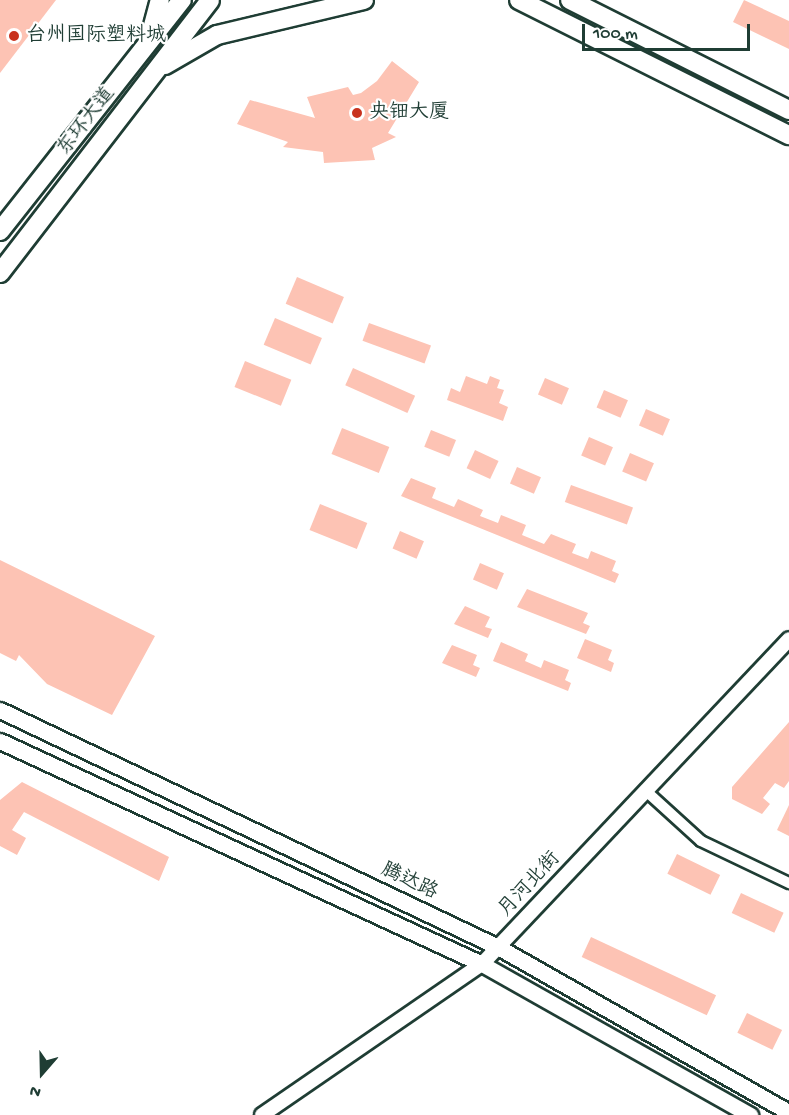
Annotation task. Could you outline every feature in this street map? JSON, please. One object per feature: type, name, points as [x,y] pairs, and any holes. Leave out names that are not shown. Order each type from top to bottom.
[{"type":"main road","points":[[148,42],[160,0]]},
{"type":"main road","name":"东环大道","points":[[0,231],[182,0]]},
{"type":"main road","name":"东环大道","points":[[0,273],[210,0]]},
{"type":"main road","points":[[156,70],[217,35],[364,0]]},
{"type":"main road","points":[[519,0],[789,135]]},
{"type":"main road","points":[[570,0],[789,110]]},
{"type":"main road","name":"腾达路","points":[[0,710],[498,947],[789,1113]]},
{"type":"main road","points":[[0,741],[482,964],[750,1115]]},
{"type":"street","name":"月河北街","points":[[262,1115],[482,964],[789,639]]},
{"type":"street","points":[[646,791],[701,842],[789,883]]},
{"type":"building","name":"台州国际塑料城","points":[[0,0],[56,0],[0,73]]},
{"type":"building","points":[[744,0],[789,21],[789,49],[733,22]]},
{"type":"building","name":"央钿大厦","points":[[392,61],[419,82],[388,133],[396,137],[372,148],[375,160],[324,163],[323,152],[283,147],[288,142],[237,124],[250,100],[315,118],[307,97],[348,87],[353,95],[361,93],[377,81]]},
{"type":"building","points":[[297,277],[344,297],[333,324],[286,304]]},
{"type":"building","points":[[275,318],[322,338],[311,365],[264,345]]},
{"type":"building","points":[[369,323],[431,346],[425,363],[363,341]]},
{"type":"building","points":[[245,361],[291,380],[281,406],[235,387]]},
{"type":"building","points":[[353,368],[415,396],[407,413],[345,385]]},
{"type":"building","points":[[466,376],[487,384],[490,376],[500,380],[497,388],[504,390],[499,403],[508,407],[503,421],[447,400],[451,388],[460,392]]},
{"type":"building","points":[[545,378],[569,388],[562,405],[538,395]]},
{"type":"building","points":[[604,390],[628,400],[621,418],[597,407]]},
{"type":"building","points":[[646,409],[670,419],[663,436],[639,426]]},
{"type":"building","points":[[342,428],[389,447],[379,473],[332,454]]},
{"type":"building","points":[[431,430],[456,440],[449,457],[424,447]]},
{"type":"building","points":[[589,437],[613,447],[605,466],[581,455]]},
{"type":"building","points":[[475,450],[499,461],[490,479],[467,468]]},
{"type":"building","points":[[630,453],[654,463],[646,482],[622,471]]},
{"type":"building","points":[[517,467],[541,477],[534,494],[510,484]]},
{"type":"building","points":[[411,478],[436,488],[432,498],[454,507],[458,499],[483,510],[480,516],[498,523],[501,515],[526,525],[522,535],[544,544],[551,534],[576,544],[572,553],[588,559],[591,551],[616,561],[612,571],[619,574],[615,583],[401,496]]},
{"type":"building","points":[[571,485],[633,508],[627,524],[565,502]]},
{"type":"building","points":[[320,504],[367,523],[357,549],[310,530]]},
{"type":"building","points":[[400,531],[424,541],[417,559],[393,548]]},
{"type":"building","points":[[0,560],[155,636],[112,715],[47,684],[19,655],[16,661],[0,653]]},
{"type":"building","points":[[480,563],[504,573],[497,590],[473,580]]},
{"type":"building","points":[[527,589],[588,613],[583,623],[590,626],[586,634],[517,607]]},
{"type":"building","points":[[465,606],[490,617],[485,627],[492,629],[488,638],[454,624]]},
{"type":"building","points":[[585,639],[612,650],[608,660],[614,663],[611,672],[577,658]]},
{"type":"building","points":[[501,642],[528,654],[525,661],[541,668],[544,660],[569,670],[565,680],[571,683],[568,691],[493,661]]},
{"type":"building","points":[[452,645],[477,655],[473,665],[480,668],[476,677],[442,663]]},
{"type":"building","points":[[789,722],[789,781],[784,788],[775,783],[763,798],[770,804],[762,814],[732,799],[732,787]]},
{"type":"building","points":[[22,782],[169,857],[159,881],[24,812],[12,830],[26,838],[17,855],[0,846],[0,800]]},
{"type":"building","points":[[789,805],[789,836],[777,830]]},
{"type":"building","points":[[677,854],[720,875],[710,895],[667,874]]},
{"type":"building","points":[[741,893],[784,913],[774,933],[732,913]]},
{"type":"building","points":[[591,937],[716,995],[707,1015],[582,957]]},
{"type":"building","points":[[747,1013],[782,1030],[772,1050],[737,1033]]},
{"type":"place","name":"台州国际塑料城","points":[[14,36]]},
{"type":"place","name":"央钿大厦","points":[[357,113]]}]
